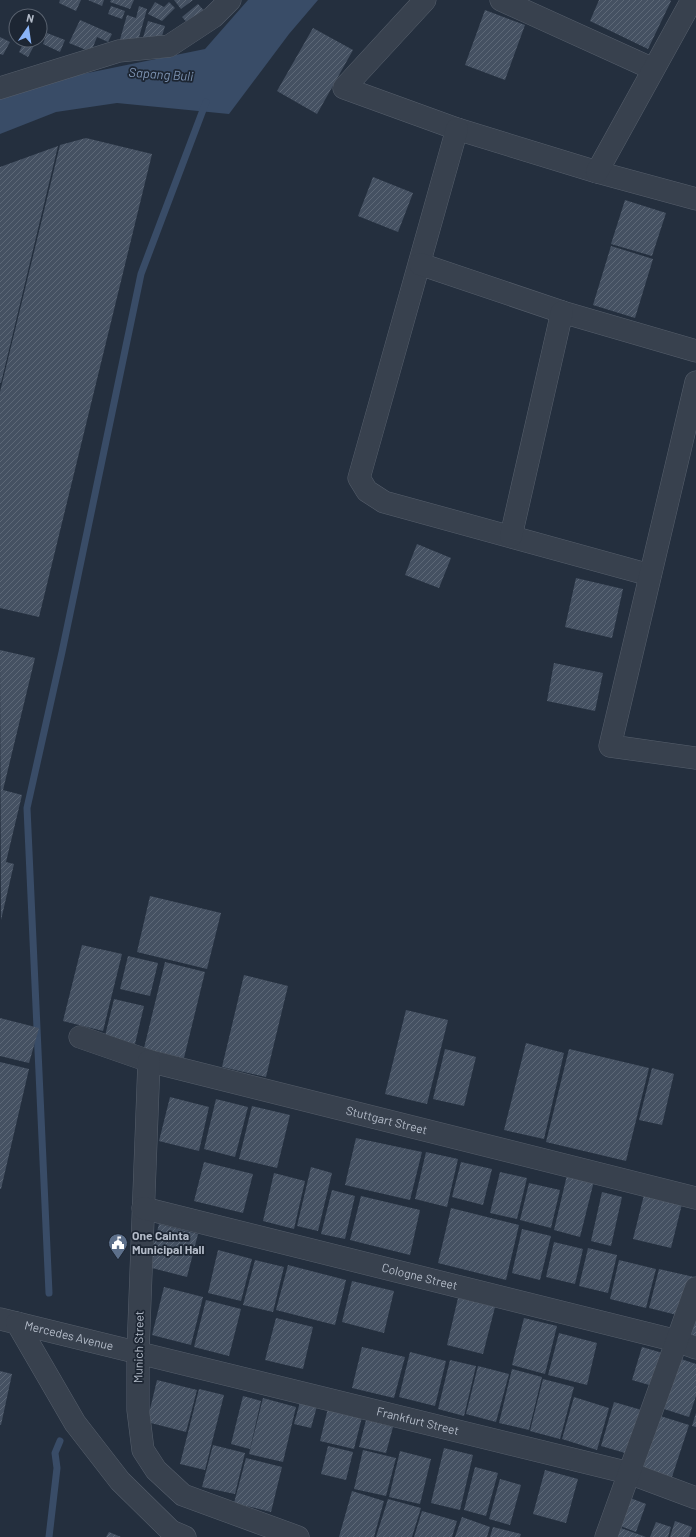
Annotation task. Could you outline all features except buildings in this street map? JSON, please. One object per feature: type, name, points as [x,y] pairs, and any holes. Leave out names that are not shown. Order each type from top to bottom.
[{"type":"street","points":[[0,88],[119,51],[169,46],[213,17],[230,0]]},
{"type":"street","points":[[424,0],[344,88],[457,129],[597,172],[696,199]]},
{"type":"street","points":[[501,0],[653,69]]},
{"type":"street","points":[[597,172],[653,69],[688,24],[692,0]]},
{"type":"street","points":[[457,129],[359,478],[367,491],[384,502],[650,575]]},
{"type":"street","points":[[420,264],[562,312],[696,351]]},
{"type":"street","points":[[511,536],[562,312]]},
{"type":"street","points":[[696,382],[610,746],[696,758]]},
{"type":"street","name":"Stuttgart Street","points":[[80,1037],[149,1061],[696,1198]]},
{"type":"street","name":"Munich Street","points":[[149,1061],[138,1352],[138,1410],[143,1450],[156,1470],[183,1495],[298,1537]]},
{"type":"street","name":"Cologne Street","points":[[143,1208],[686,1345]]},
{"type":"street","points":[[606,1537],[629,1473],[686,1345],[696,1288]]},
{"type":"street","points":[[9,1321],[75,1423],[120,1481],[171,1531],[185,1537]]},
{"type":"street","name":"Mercedes Avenue","points":[[9,1321],[138,1352]]},
{"type":"street","name":"Frankfurt Street","points":[[138,1352],[629,1473],[696,1498]]},
{"type":"water","name":"Sapang Buli","points":[[248,0],[318,0],[289,34],[229,114],[117,103],[56,112],[0,134],[0,99],[58,79],[205,49]]},
{"type":"waterway","points":[[49,1293],[27,808],[62,652],[141,274],[206,102]]},
{"type":"waterway","points":[[49,1537],[57,1468],[55,1453],[60,1441]]},
{"type":"place","name":"One Cainta Municipal Hall","points":[[118,1260]]}]
